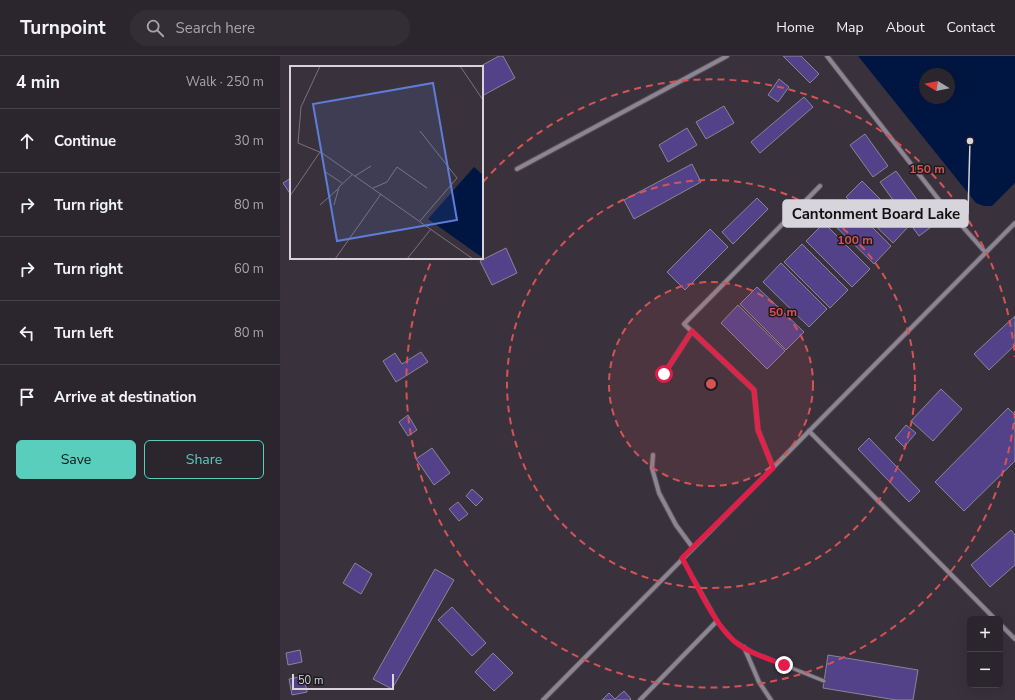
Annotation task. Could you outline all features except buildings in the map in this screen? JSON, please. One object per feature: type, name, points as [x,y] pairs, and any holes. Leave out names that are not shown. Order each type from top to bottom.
[{"type":"street","points":[[517,169],[727,56]]},
{"type":"street","points":[[827,56],[939,200],[986,253]]},
{"type":"street","points":[[773,468],[758,430],[754,390],[684,324],[820,186]]},
{"type":"street","points":[[543,700],[1015,223]]},
{"type":"street","points":[[664,374],[692,331]]},
{"type":"street","points":[[809,431],[992,616]]},
{"type":"street","points":[[653,455],[652,468],[659,493],[676,525],[693,548]]},
{"type":"street","points":[[640,700],[717,621]]},
{"type":"street","points":[[1003,627],[1015,639]]},
{"type":"street","points":[[744,647],[759,682],[771,700]]},
{"type":"lane","points":[[682,558],[717,621],[734,641],[752,652],[824,681]]},
{"type":"water","points":[[858,56],[1015,56],[1015,183],[992,206],[984,206],[976,203]]},
{"type":"place","name":"Cantonment Board Lake","points":[[970,141]]},
{"type":"route","points":[[664,374],[692,331],[754,390],[758,430],[773,468],[682,558],[718,624],[734,641],[752,652],[784,665]]}]
